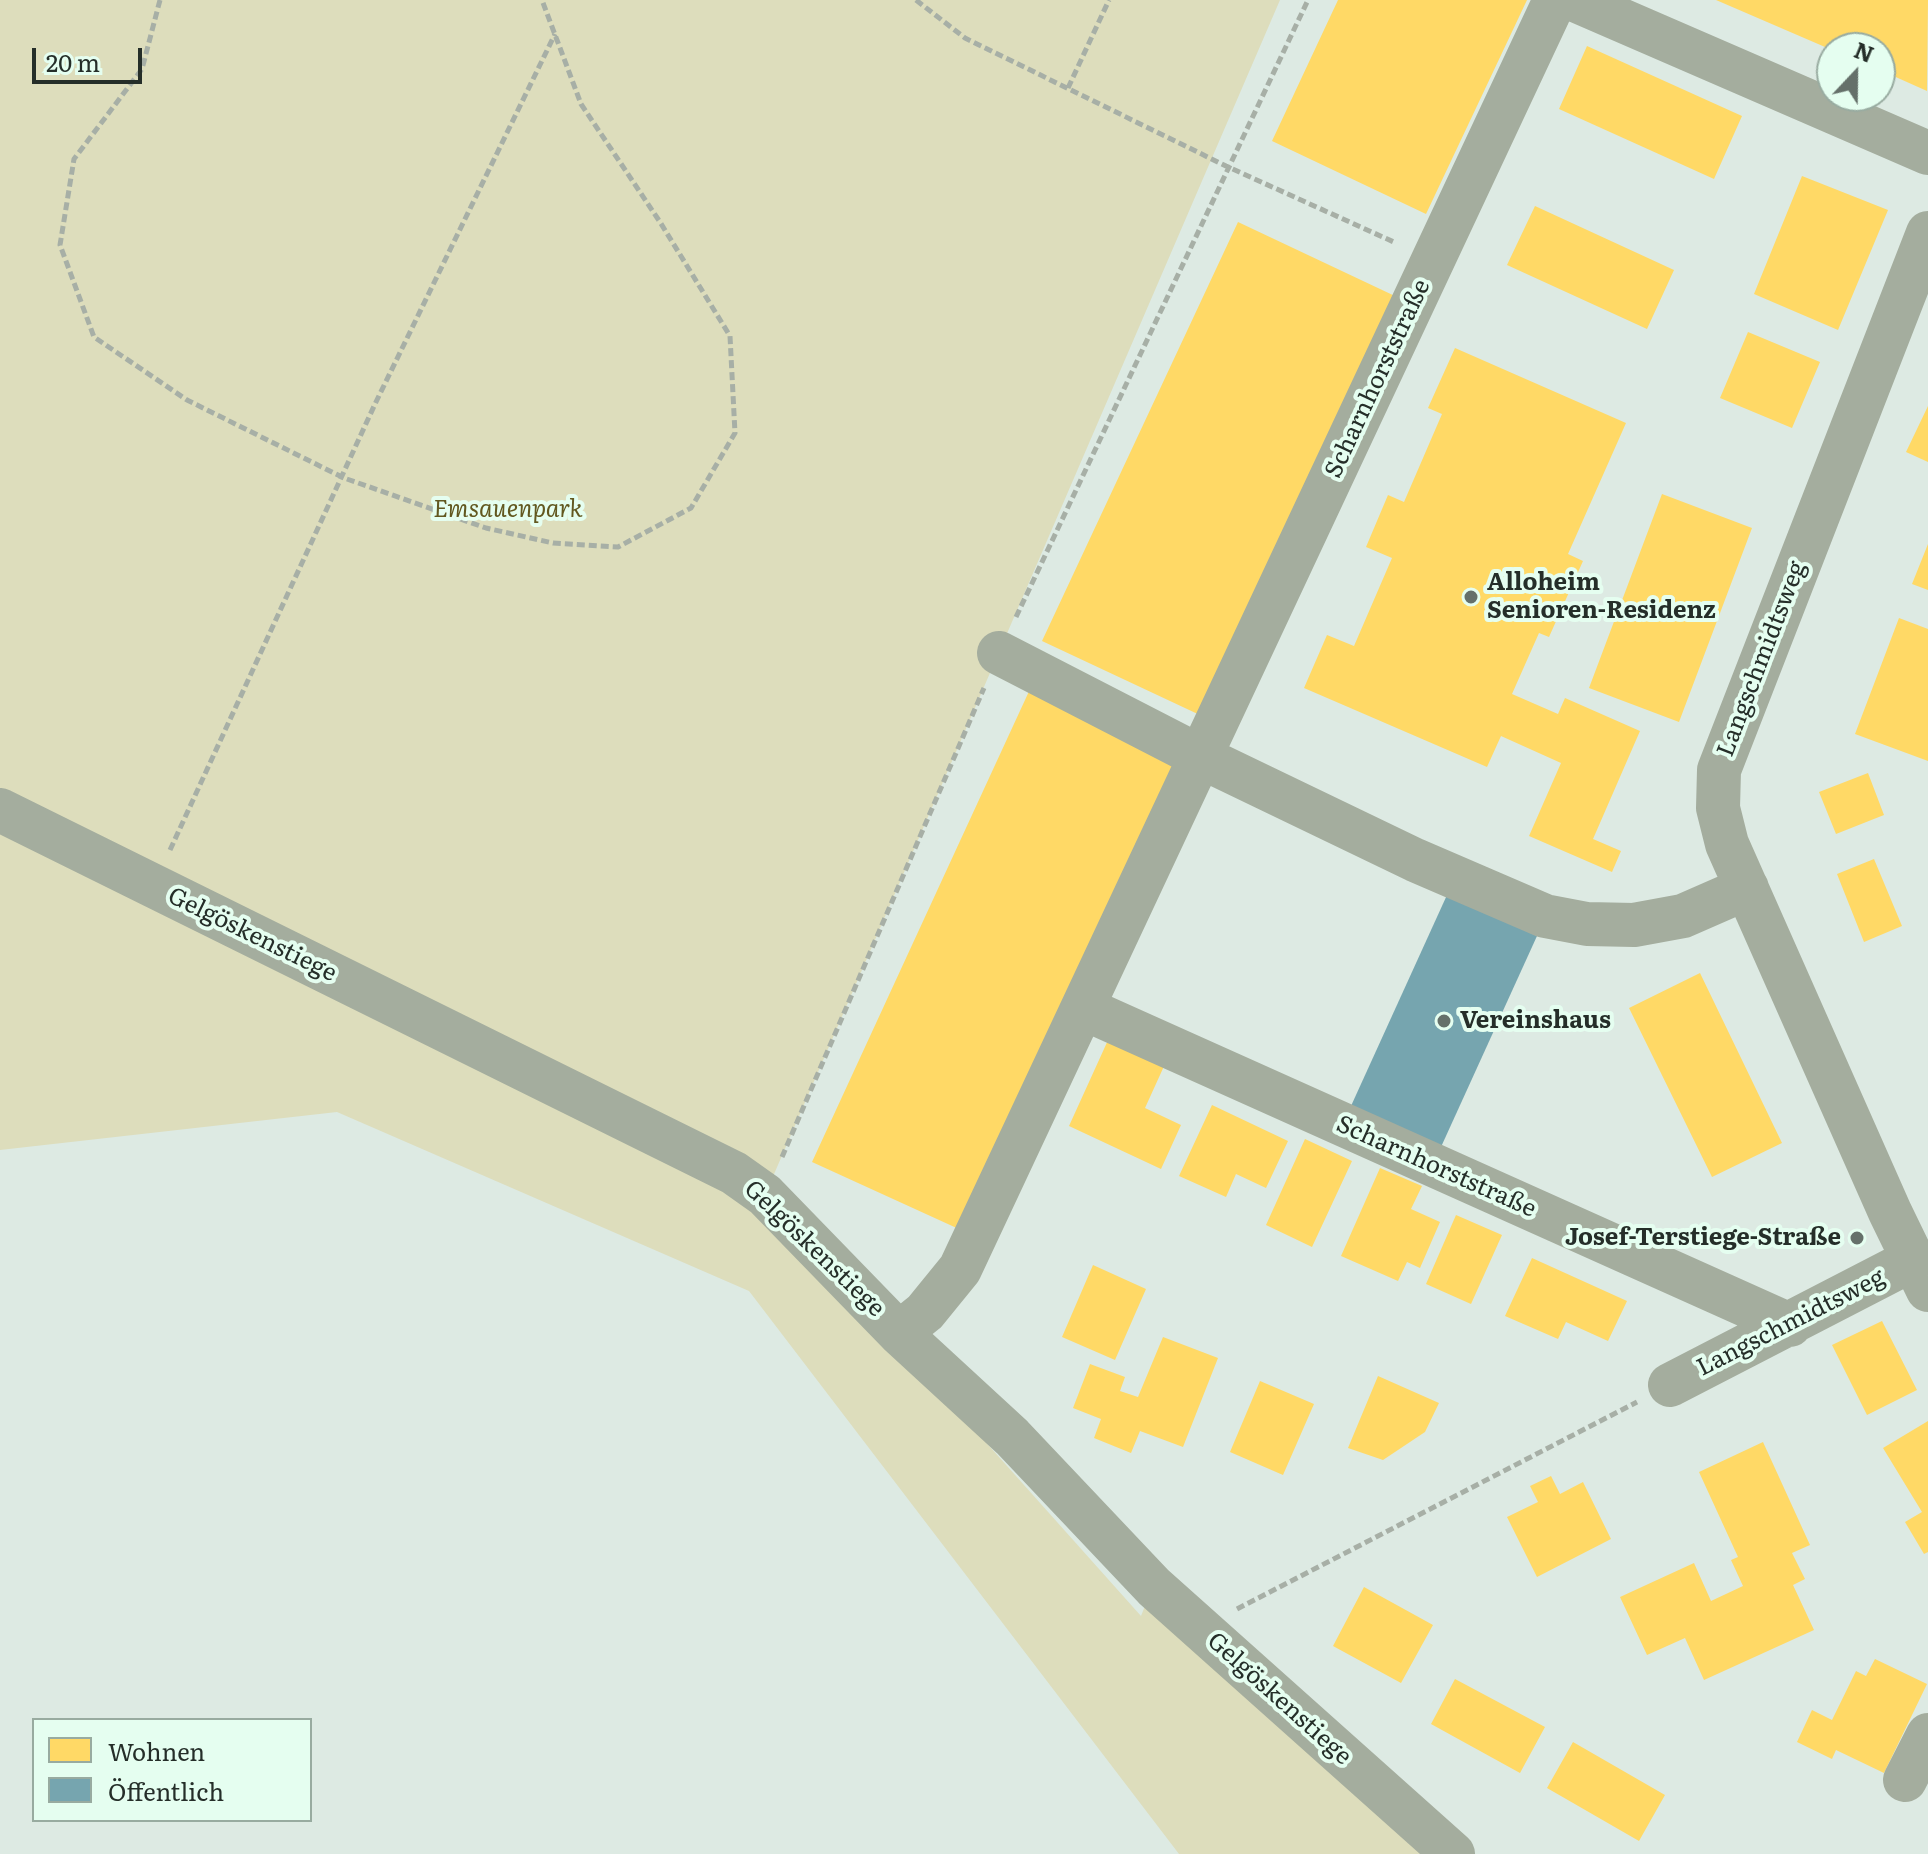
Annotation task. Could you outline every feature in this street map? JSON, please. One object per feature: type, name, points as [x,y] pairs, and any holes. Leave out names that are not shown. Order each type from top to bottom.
[{"type":"street","name":"Scharnhorststraße","points":[[899,1333],[925,1312],[960,1269],[1555,0]]},
{"type":"street","points":[[1575,0],[1928,153]]},
{"type":"street","name":"Langschmidtsweg","points":[[1670,1385],[1790,1325],[1920,1275],[1727,844],[1718,808],[1719,770],[1928,233]]},
{"type":"street","points":[[999,653],[1201,757],[1415,860],[1545,916],[1587,924],[1634,925],[1683,916],[1747,888]]},
{"type":"street","name":"Gelgöskenstiege","points":[[0,810],[734,1173],[765,1195],[899,1333],[1012,1437],[1154,1587],[1453,1854]]},
{"type":"street","name":"Scharnhorststraße","points":[[1083,1008],[1790,1325]]},
{"type":"street","points":[[1905,1780],[1928,1735]]},
{"type":"path","points":[[160,0],[142,69],[74,159],[60,245],[94,337],[187,400],[344,478],[486,528],[553,543],[618,547],[691,508],[735,433],[730,336],[660,222],[581,104],[542,0]]},
{"type":"path","points":[[916,0],[965,38],[1226,166],[1433,259]]},
{"type":"path","points":[[1068,88],[1109,0]]},
{"type":"path","points":[[765,1195],[999,653],[1226,166],[1308,0]]},
{"type":"path","points":[[153,887],[344,478],[375,404],[555,33]]},
{"type":"path","points":[[1199,1628],[1670,1385]]},
{"type":"green space","name":"Emsauenpark","points":[[0,0],[1280,0],[765,1195],[1141,1616],[1151,1591],[1435,1854],[1179,1854],[749,1291],[337,1112],[0,1150]]},
{"type":"building: Wohnen","points":[[1338,0],[1527,0],[1426,214],[1272,141]]},
{"type":"building: Wohnen","points":[[1716,0],[1928,0],[1927,91],[1896,77],[1896,32],[1816,32],[1816,43]]},
{"type":"building: Wohnen","points":[[1587,46],[1742,116],[1714,179],[1559,109]]},
{"type":"building: Wohnen","points":[[1802,176],[1888,210],[1838,330],[1754,294]]},
{"type":"building: Wohnen","points":[[1535,206],[1674,270],[1647,329],[1507,265]]},
{"type":"building: Wohnen","points":[[1238,222],[1397,297],[1202,716],[1042,641]]},
{"type":"building: Wohnen","points":[[1748,332],[1820,362],[1792,428],[1720,398]]},
{"type":"building: Wohnen","name":"Alloheim Senioren-Residenz","points":[[1455,348],[1626,423],[1568,554],[1583,561],[1549,637],[1539,633],[1512,694],[1558,714],[1565,698],[1640,731],[1593,839],[1621,851],[1612,872],[1529,836],[1561,763],[1501,736],[1487,767],[1304,688],[1327,635],[1354,646],[1392,558],[1366,547],[1388,495],[1404,502],[1442,414],[1428,408]]},
{"type":"building: Wohnen","points":[[1928,406],[1928,462],[1906,452]]},
{"type":"building: Wohnen","points":[[1662,494],[1752,528],[1679,722],[1589,688]]},
{"type":"building: Wohnen","points":[[1928,544],[1928,590],[1912,584]]},
{"type":"building: Wohnen","points":[[1899,618],[1928,629],[1928,761],[1855,734]]},
{"type":"building: Wohnen","points":[[1031,687],[1179,755],[961,1230],[812,1162]]},
{"type":"building: Wohnen","points":[[1868,773],[1884,815],[1836,834],[1819,792]]},
{"type":"building: Wohnen","points":[[1874,859],[1902,926],[1864,942],[1837,874]]},
{"type":"building: Wohnen","points":[[1700,973],[1782,1143],[1712,1177],[1629,1008]]},
{"type":"building: Wohnen","points":[[1109,1038],[1165,1064],[1145,1108],[1181,1125],[1161,1169],[1069,1126]]},
{"type":"building: Wohnen","points":[[1212,1105],[1288,1141],[1266,1188],[1236,1174],[1226,1197],[1179,1176]]},
{"type":"building: Wohnen","points":[[1305,1139],[1352,1161],[1312,1247],[1266,1225]]},
{"type":"building: Wohnen","points":[[1380,1168],[1422,1186],[1411,1209],[1440,1222],[1420,1268],[1407,1262],[1398,1281],[1341,1256]]},
{"type":"building: Wohnen","points":[[1456,1215],[1502,1235],[1471,1304],[1426,1284]]},
{"type":"building: Wohnen","points":[[1532,1258],[1627,1301],[1608,1341],[1566,1322],[1558,1339],[1505,1316]]},
{"type":"building: Wohnen","points":[[1093,1265],[1146,1289],[1115,1360],[1062,1337]]},
{"type":"building: Wohnen","points":[[1882,1321],[1917,1390],[1867,1415],[1832,1345]]},
{"type":"building: Wohnen","points":[[1163,1337],[1218,1358],[1183,1447],[1140,1431],[1131,1453],[1094,1438],[1101,1419],[1073,1408],[1090,1364],[1125,1377],[1120,1391],[1138,1397]]},
{"type":"building: Wohnen","points":[[1378,1376],[1439,1403],[1425,1432],[1383,1460],[1348,1448]]},
{"type":"building: Wohnen","points":[[1260,1381],[1314,1404],[1283,1475],[1230,1452]]},
{"type":"building: Wohnen","points":[[1928,1421],[1928,1552],[1924,1554],[1905,1522],[1922,1512],[1883,1448]]},
{"type":"building: Wohnen","points":[[1763,1442],[1810,1545],[1792,1553],[1805,1579],[1793,1585],[1814,1630],[1704,1680],[1685,1638],[1647,1655],[1620,1597],[1694,1563],[1711,1601],[1743,1586],[1731,1560],[1738,1557],[1699,1472]]},
{"type":"building: Wohnen","points":[[1551,1476],[1560,1494],[1583,1482],[1611,1539],[1537,1577],[1507,1517],[1538,1502],[1530,1486]]},
{"type":"building: Wohnen","points":[[1364,1587],[1433,1625],[1401,1683],[1333,1646]]},
{"type":"building: Wohnen","points":[[1875,1659],[1927,1684],[1884,1773],[1836,1750],[1832,1759],[1797,1742],[1812,1710],[1832,1720],[1856,1671],[1866,1676]]},
{"type":"building: Wohnen","points":[[1455,1679],[1545,1727],[1520,1773],[1431,1724]]},
{"type":"building: Wohnen","points":[[1573,1742],[1665,1795],[1639,1841],[1547,1788]]},
{"type":"building: Öffentlich","name":"Vereinshaus","points":[[1447,895],[1537,936],[1441,1147],[1351,1106]]},
{"type":"place","name":"Alloheim Senioren-Residenz","points":[[1471,597]]},
{"type":"place","name":"Vereinshaus","points":[[1444,1021]]},
{"type":"place","name":"Josef-Terstiege-Straße","points":[[1857,1238]]}]
